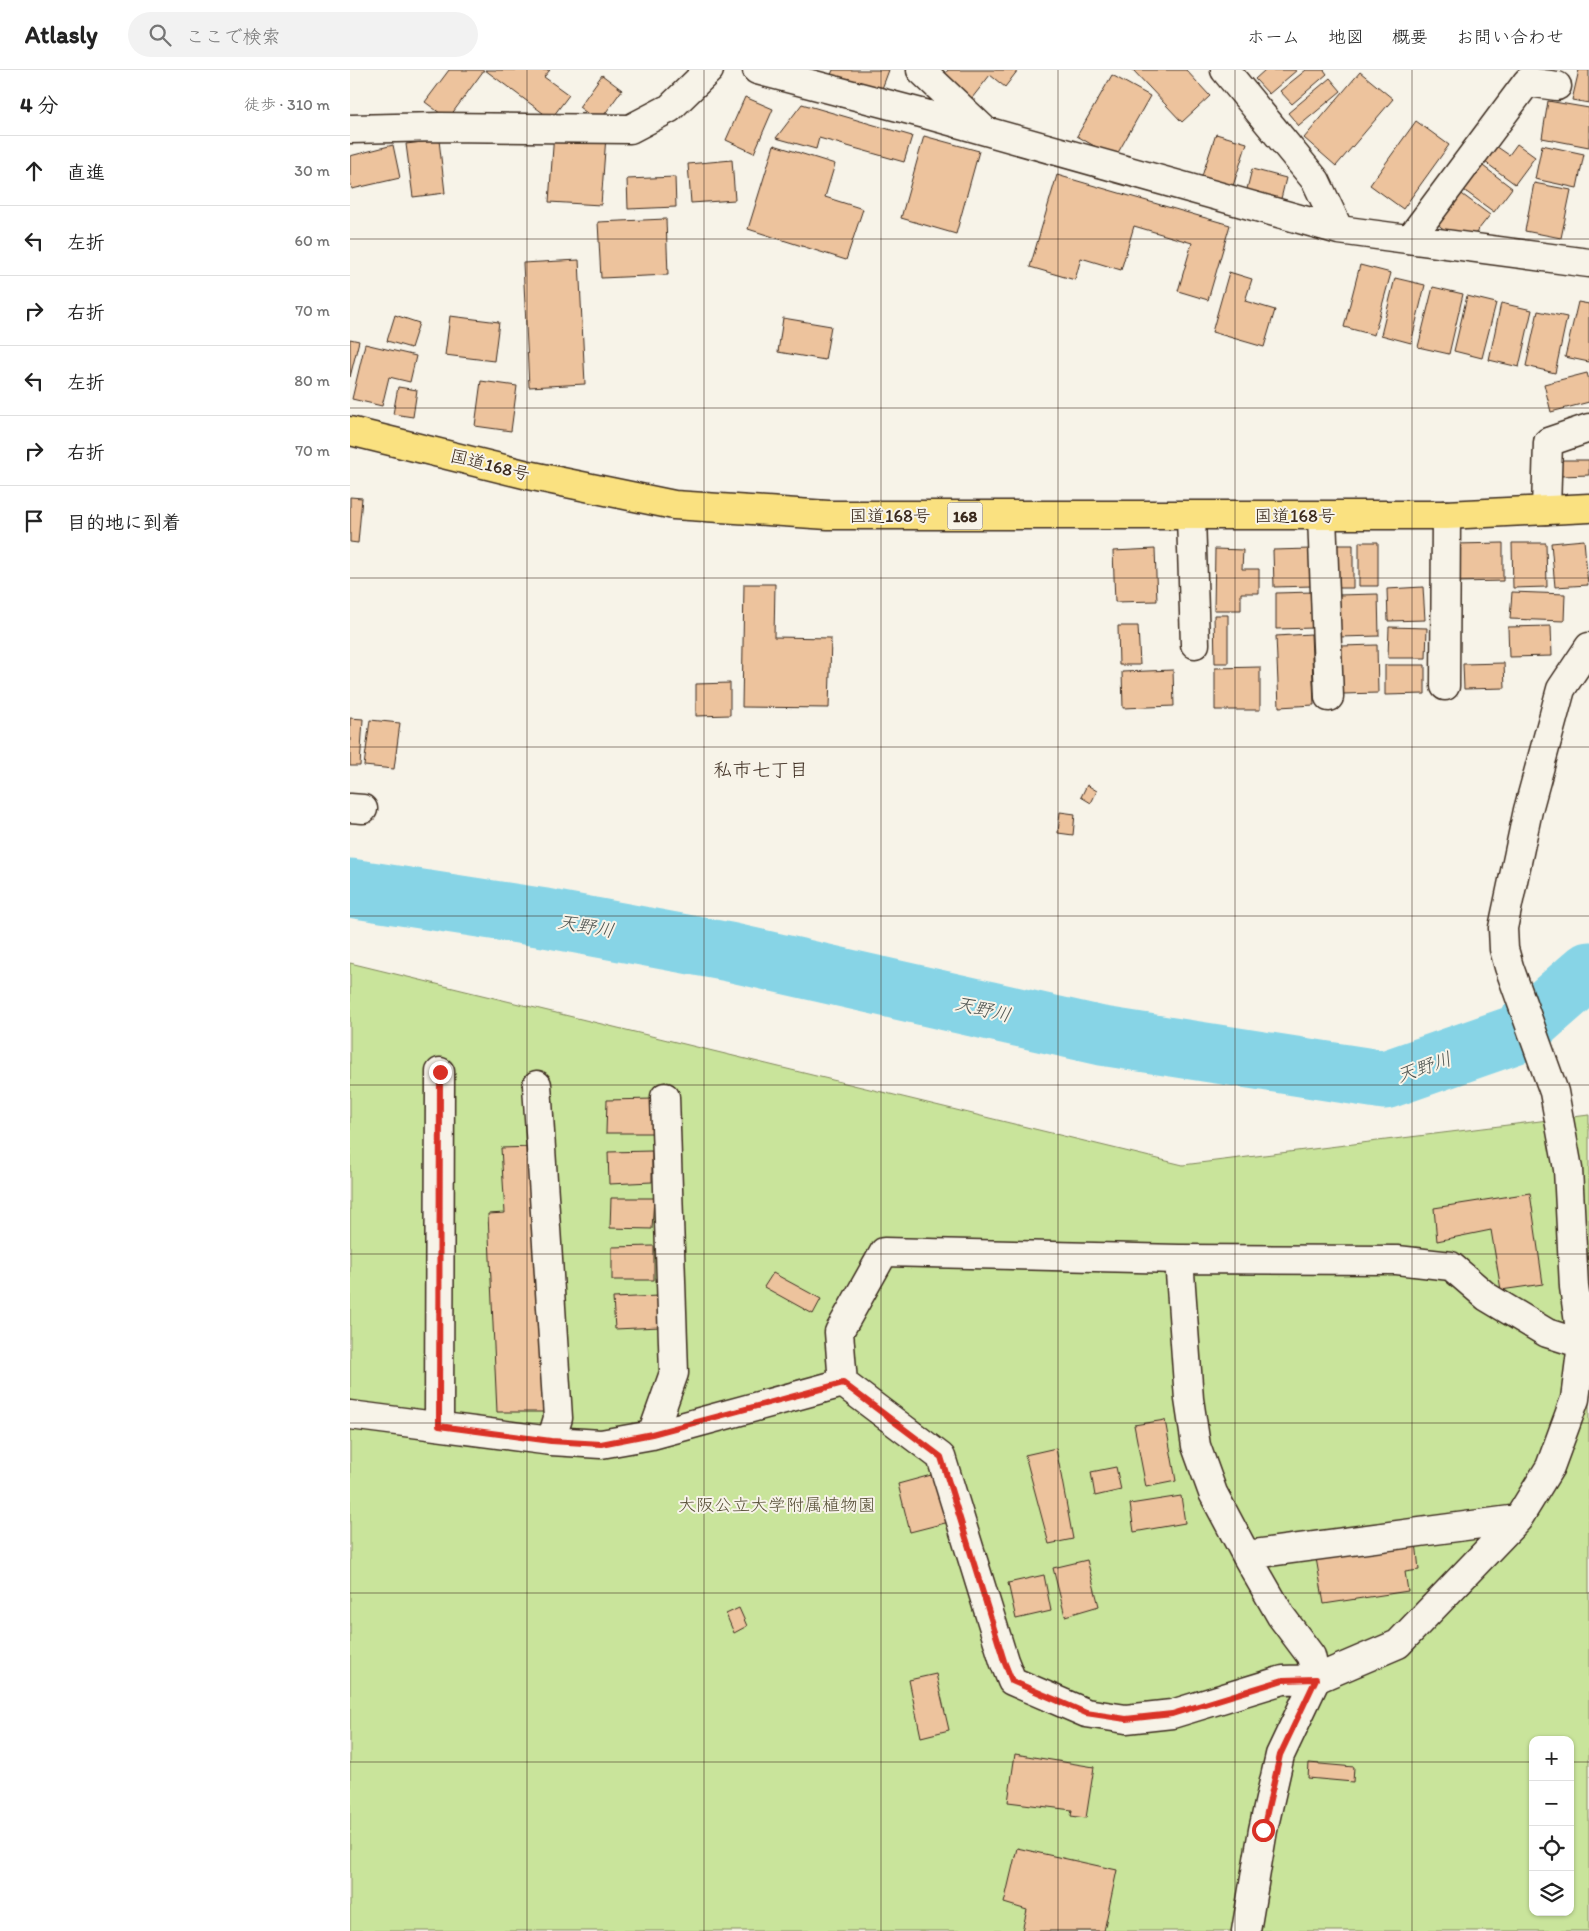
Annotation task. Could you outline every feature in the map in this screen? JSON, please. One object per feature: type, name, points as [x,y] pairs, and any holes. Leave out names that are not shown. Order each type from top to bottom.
[{"type":"highway","name":"国道168号","points":[[350,431],[528,475],[674,505],[828,516],[1446,515],[1589,508]]},
{"type":"street","points":[[350,129],[440,127],[630,129],[670,108],[709,70]]},
{"type":"street","points":[[757,70],[985,130],[1339,230],[1589,263]]},
{"type":"street","points":[[921,70],[985,130]]},
{"type":"street","points":[[1226,70],[1316,181],[1339,230]]},
{"type":"street","points":[[1410,239],[1527,82],[1557,86]]},
{"type":"street","points":[[1546,510],[1548,442],[1589,428]]},
{"type":"street","points":[[1445,686],[1446,515]]},
{"type":"street","points":[[1191,516],[1195,644]]},
{"type":"street","points":[[1322,516],[1329,697]]},
{"type":"street","points":[[1585,1343],[1547,1333],[1487,1297],[1451,1266],[1397,1260],[1179,1259],[884,1252],[838,1332],[843,1383],[941,1457],[1004,1661],[1012,1681],[1086,1713],[1126,1719],[1172,1714],[1283,1680],[1316,1679],[1398,1644],[1518,1519],[1550,1467],[1575,1399],[1585,1343],[1574,1287],[1568,1168],[1554,1092],[1509,967],[1504,949],[1503,928],[1528,810],[1561,689],[1589,647]]},
{"type":"street","points":[[439,1426],[440,1072]]},
{"type":"street","points":[[537,1085],[558,1418],[551,1441]]},
{"type":"street","points":[[652,1434],[674,1373],[665,1097]]},
{"type":"street","points":[[1179,1259],[1189,1399],[1196,1446],[1212,1493],[1281,1616],[1311,1656],[1316,1679],[1280,1755],[1263,1830],[1246,1931]]},
{"type":"street","points":[[350,1415],[551,1441],[601,1444],[652,1434],[843,1383]]},
{"type":"street","points":[[1246,1555],[1518,1519]]},
{"type":"green space","name":"大阪公立大学附属植物園","points":[[350,963],[1183,1165],[1589,1115],[1589,1931],[350,1931]]},
{"type":"building","points":[[449,70],[484,70],[448,119],[425,102]]},
{"type":"building","points":[[485,70],[550,70],[544,77],[569,95],[551,119]]},
{"type":"building","points":[[833,70],[889,70],[880,94],[830,77]]},
{"type":"building","points":[[948,70],[1018,70],[1005,87],[990,75],[972,98],[943,76]]},
{"type":"building","points":[[1133,70],[1186,70],[1210,96],[1182,122]]},
{"type":"building","points":[[1265,70],[1297,70],[1269,94],[1255,79]]},
{"type":"building","points":[[1306,70],[1324,70],[1327,74],[1292,104],[1280,91]]},
{"type":"building","points":[[1579,70],[1589,70],[1589,103],[1572,100]]},
{"type":"building","points":[[1360,72],[1393,99],[1336,166],[1304,138]]},
{"type":"building","points":[[602,75],[622,90],[599,122],[579,107]]},
{"type":"building","points":[[1112,75],[1150,96],[1115,158],[1077,136]]},
{"type":"building","points":[[1330,78],[1341,91],[1299,126],[1288,113]]},
{"type":"building","points":[[745,97],[773,109],[754,153],[726,140]]},
{"type":"building","points":[[1548,101],[1589,108],[1589,147],[1542,138]]},
{"type":"building","points":[[802,104],[912,136],[904,162],[819,138],[816,149],[776,138]]},
{"type":"building","points":[[1416,121],[1449,145],[1403,209],[1370,185]]},
{"type":"building","points":[[554,133],[606,136],[601,205],[549,202]]},
{"type":"building","points":[[1216,134],[1247,143],[1231,192],[1200,182]]},
{"type":"building","points":[[924,136],[979,151],[956,234],[901,218]]},
{"type":"building","points":[[439,140],[445,193],[413,197],[406,144]]},
{"type":"building","points":[[1493,144],[1509,155],[1517,144],[1535,157],[1515,184],[1481,159]]},
{"type":"building","points":[[393,145],[400,178],[352,189],[350,156]]},
{"type":"building","points":[[774,145],[835,164],[825,197],[863,209],[846,260],[748,229]]},
{"type":"building","points":[[1542,145],[1584,154],[1577,188],[1535,179]]},
{"type":"building","points":[[732,160],[735,200],[691,203],[688,164]]},
{"type":"building","points":[[1479,163],[1512,188],[1494,212],[1461,188]]},
{"type":"building","points":[[1252,169],[1286,178],[1280,203],[1246,193]]},
{"type":"building","points":[[1057,175],[1230,225],[1208,300],[1178,291],[1192,243],[1134,226],[1121,270],[1081,258],[1075,280],[1030,267]]},
{"type":"building","points":[[675,177],[676,207],[628,209],[627,179]]},
{"type":"building","points":[[1534,183],[1571,190],[1561,238],[1525,231]]},
{"type":"building","points":[[1459,192],[1490,215],[1471,239],[1460,242],[1436,223]]},
{"type":"building","points":[[666,219],[668,275],[601,278],[598,222]]},
{"type":"building","points":[[579,260],[585,384],[529,387],[523,263]]},
{"type":"building","points":[[1360,265],[1391,273],[1374,335],[1344,327]]},
{"type":"building","points":[[1229,272],[1252,279],[1245,301],[1275,310],[1264,347],[1212,332]]},
{"type":"building","points":[[1395,278],[1425,285],[1411,343],[1381,335]]},
{"type":"building","points":[[1433,287],[1463,294],[1449,354],[1418,347]]},
{"type":"building","points":[[1467,296],[1496,303],[1482,358],[1454,351]]},
{"type":"building","points":[[1578,302],[1589,304],[1589,362],[1565,357]]},
{"type":"building","points":[[1501,303],[1532,310],[1519,367],[1489,360]]},
{"type":"building","points":[[1538,311],[1567,317],[1555,373],[1526,366]]},
{"type":"building","points":[[395,315],[419,323],[411,348],[387,341]]},
{"type":"building","points":[[450,316],[499,322],[494,361],[445,355]]},
{"type":"building","points":[[783,318],[831,326],[825,360],[778,352]]},
{"type":"building","points":[[350,339],[359,341],[350,377]]},
{"type":"building","points":[[365,344],[416,356],[410,382],[389,377],[382,406],[352,399]]},
{"type":"building","points":[[1587,373],[1589,380],[1589,402],[1551,412],[1544,384]]},
{"type":"building","points":[[481,381],[517,386],[511,431],[475,426]]},
{"type":"building","points":[[398,387],[417,390],[413,417],[393,414]]},
{"type":"building","points":[[1561,460],[1589,460],[1589,475],[1561,476]]},
{"type":"building","points":[[350,497],[362,498],[358,543],[350,542]]},
{"type":"building","points":[[1584,540],[1588,585],[1555,587],[1551,543]]},
{"type":"building","points":[[1359,542],[1378,542],[1378,586],[1359,586]]},
{"type":"building","points":[[1503,543],[1503,581],[1457,582],[1456,544]]},
{"type":"building","points":[[1512,543],[1546,543],[1547,587],[1513,588]]},
{"type":"building","points":[[1332,545],[1353,545],[1353,588],[1332,588]]},
{"type":"building","points":[[1155,549],[1157,601],[1115,602],[1113,551]]},
{"type":"building","points":[[1215,549],[1243,550],[1242,569],[1259,569],[1259,593],[1241,593],[1241,610],[1214,610]]},
{"type":"building","points":[[1311,549],[1312,586],[1274,587],[1273,550]]},
{"type":"building","points":[[744,584],[775,584],[774,637],[831,638],[829,708],[742,707]]},
{"type":"building","points":[[1423,587],[1425,620],[1388,621],[1387,589]]},
{"type":"building","points":[[1313,592],[1314,628],[1276,629],[1276,593]]},
{"type":"building","points":[[1512,592],[1565,594],[1564,621],[1510,619]]},
{"type":"building","points":[[1378,594],[1379,636],[1339,637],[1338,595]]},
{"type":"building","points":[[1214,615],[1228,615],[1228,663],[1215,663]]},
{"type":"building","points":[[1118,626],[1138,626],[1140,665],[1119,665]]},
{"type":"building","points":[[1551,626],[1552,656],[1509,657],[1508,627]]},
{"type":"building","points":[[1389,627],[1427,628],[1426,658],[1388,658]]},
{"type":"building","points":[[1311,634],[1314,705],[1279,707],[1276,636]]},
{"type":"building","points":[[1377,645],[1378,693],[1343,694],[1341,646]]},
{"type":"building","points":[[1504,663],[1505,688],[1464,689],[1463,664]]},
{"type":"building","points":[[1385,665],[1425,665],[1425,694],[1385,695]]},
{"type":"building","points":[[1260,667],[1260,710],[1215,710],[1215,668]]},
{"type":"building","points":[[1173,670],[1174,706],[1123,708],[1122,672]]},
{"type":"building","points":[[730,683],[730,715],[696,716],[696,684]]},
{"type":"building","points":[[350,718],[363,719],[360,766],[350,766]]},
{"type":"building","points":[[370,720],[400,723],[394,769],[364,766]]},
{"type":"building","points":[[1087,785],[1097,791],[1091,803],[1081,797]]},
{"type":"building","points":[[1060,812],[1075,814],[1073,835],[1058,833]]},
{"type":"building","points":[[653,1099],[652,1133],[606,1133],[607,1100]]},
{"type":"building","points":[[533,1147],[546,1412],[497,1412],[488,1214],[505,1213],[501,1148]]},
{"type":"building","points":[[652,1151],[652,1182],[609,1184],[608,1152]]},
{"type":"building","points":[[1530,1193],[1543,1284],[1501,1290],[1491,1230],[1437,1241],[1434,1208]]},
{"type":"building","points":[[611,1198],[654,1198],[652,1229],[610,1228]]},
{"type":"building","points":[[654,1246],[654,1280],[612,1280],[612,1247]]},
{"type":"building","points":[[773,1273],[821,1299],[813,1314],[764,1287]]},
{"type":"building","points":[[659,1296],[660,1327],[615,1329],[613,1298]]},
{"type":"building","points":[[1165,1420],[1176,1481],[1146,1487],[1134,1425]]},
{"type":"building","points":[[1056,1448],[1073,1539],[1049,1544],[1025,1455]]},
{"type":"building","points":[[1116,1467],[1121,1490],[1095,1496],[1091,1472]]},
{"type":"building","points":[[935,1474],[949,1522],[910,1532],[898,1484]]},
{"type":"building","points":[[1181,1496],[1185,1523],[1134,1532],[1130,1504]]},
{"type":"building","points":[[1416,1542],[1419,1570],[1405,1572],[1408,1591],[1324,1604],[1316,1558]]},
{"type":"building","points":[[1087,1560],[1099,1606],[1065,1616],[1053,1568]]},
{"type":"building","points":[[1044,1575],[1051,1611],[1016,1619],[1008,1583]]},
{"type":"building","points":[[739,1608],[747,1626],[734,1633],[726,1614]]},
{"type":"building","points":[[936,1674],[949,1730],[921,1737],[909,1680]]},
{"type":"building","points":[[1015,1754],[1094,1767],[1086,1818],[1071,1816],[1072,1810],[1008,1802]]},
{"type":"building","points":[[1309,1763],[1354,1767],[1353,1782],[1308,1778]]},
{"type":"building","points":[[1017,1848],[1117,1870],[1104,1931],[1022,1931],[1027,1910],[1004,1903]]},
{"type":"waterway","name":"天野川","points":[[350,888],[545,918],[729,952],[1102,1036],[1385,1080],[1517,1034],[1589,971]]},
{"type":"district","name":"私市七丁目","points":[[761,769]]},
{"type":"route","points":[[440,1072],[439,1426],[551,1441],[601,1444],[652,1434],[843,1383],[941,1457],[1004,1661],[1012,1681],[1086,1713],[1126,1719],[1172,1714],[1283,1680],[1316,1679],[1280,1755],[1263,1830]]}]
